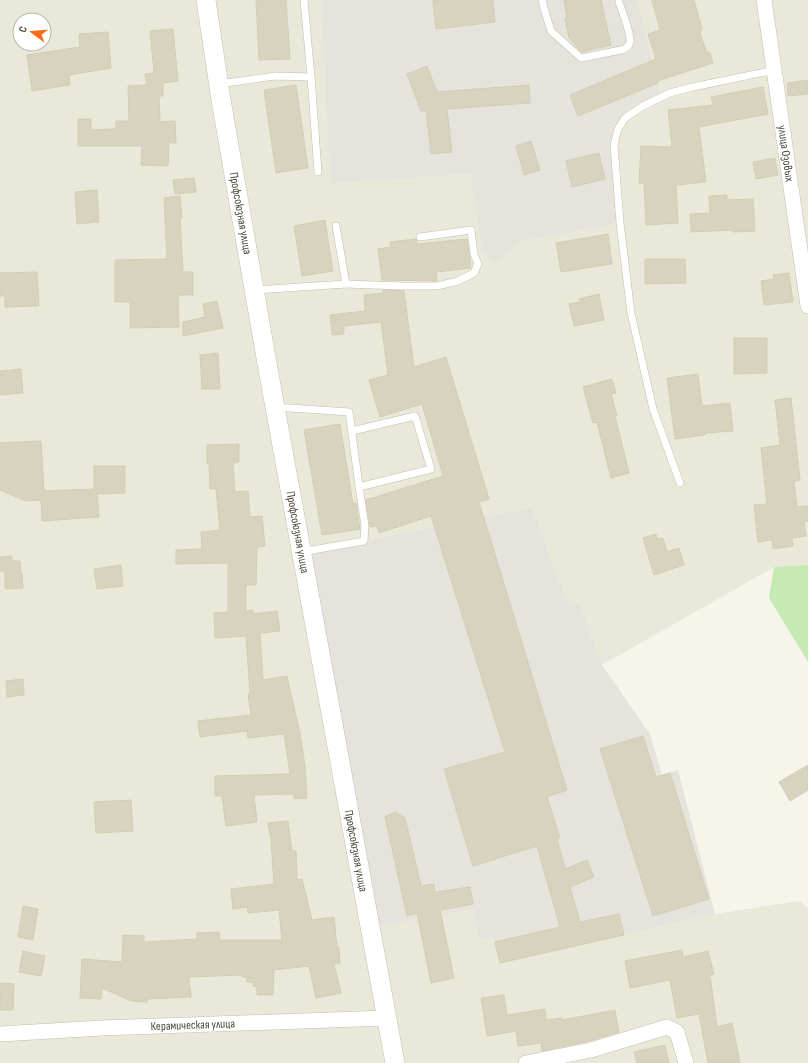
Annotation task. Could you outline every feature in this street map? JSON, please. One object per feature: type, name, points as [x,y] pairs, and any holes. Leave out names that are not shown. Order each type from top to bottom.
[{"type":"street","name":"Профсоюзная улица","points":[[206,0],[254,290],[395,1063]]},
{"type":"street","name":"улица Озовых","points":[[764,0],[808,306]]},
{"type":"street","name":"Керамическая улица","points":[[0,1034],[102,1028],[386,1018]]},
{"type":"street","points":[[526,1063],[591,1050],[667,1027],[677,1032],[686,1063]]},
{"type":"lane","points":[[304,0],[318,172]]},
{"type":"lane","points":[[542,0],[551,31],[581,58],[625,49],[628,46],[630,43],[629,36],[619,2]]},
{"type":"lane","points":[[680,483],[654,409],[631,313],[620,222],[614,145],[618,129],[625,118],[643,106],[670,93],[693,86],[775,70]]},
{"type":"lane","points":[[219,84],[275,76],[311,77]]},
{"type":"lane","points":[[336,226],[346,284]]},
{"type":"lane","points":[[254,290],[346,284],[437,286],[458,281],[474,273],[478,264],[474,254],[471,230],[420,238]]},
{"type":"lane","points":[[275,407],[350,412],[365,526],[364,541],[301,552]]},
{"type":"lane","points":[[352,431],[415,416],[431,469],[359,487]]},
{"type":"shaded area","points":[[0,0],[321,0],[330,184],[470,174],[482,249],[493,264],[522,241],[620,222],[614,145],[618,129],[658,83],[637,0],[808,0],[808,565],[774,567],[602,665],[579,602],[568,604],[532,508],[370,929],[472,909],[478,939],[492,937],[495,942],[500,963],[715,914],[800,901],[808,908],[808,1063],[0,1063]]},
{"type":"shaded area","points":[[321,0],[637,0],[658,83],[659,98],[625,118],[614,145],[620,223],[522,241],[493,265],[482,249],[470,174],[330,184]]},
{"type":"shaded area","points":[[532,508],[568,604],[579,602],[602,665],[650,734],[662,775],[678,770],[715,914],[500,963],[495,942],[492,937],[478,939],[472,909],[370,929],[301,552]]},
{"type":"green space","points":[[808,565],[808,662],[769,598],[774,567]]},
{"type":"building","points":[[256,0],[286,0],[290,59],[259,60]]},
{"type":"building","points":[[433,0],[493,0],[495,22],[436,29]]},
{"type":"building","points":[[564,0],[601,0],[611,45],[581,52],[569,38],[565,19],[567,18]]},
{"type":"building","points":[[652,0],[694,0],[702,28],[700,33],[706,51],[710,53],[713,63],[657,81],[658,83],[578,116],[570,95],[656,59],[648,34],[660,30]]},
{"type":"building","points":[[173,29],[178,81],[163,83],[163,96],[159,96],[160,122],[175,121],[176,143],[169,143],[168,166],[141,165],[142,146],[78,146],[78,119],[91,119],[91,130],[116,129],[116,121],[129,121],[128,86],[147,85],[145,74],[154,73],[150,31]]},
{"type":"building","points":[[108,32],[111,68],[69,75],[70,85],[32,91],[27,55],[80,47],[79,34]]},
{"type":"building","points":[[427,66],[437,92],[529,85],[530,103],[447,109],[452,152],[431,154],[426,111],[421,111],[407,74]]},
{"type":"building","points":[[808,80],[808,94],[788,96],[787,83]]},
{"type":"building","points":[[296,85],[308,168],[276,173],[264,90]]},
{"type":"building","points":[[763,87],[768,114],[699,127],[706,182],[676,185],[678,223],[646,225],[644,183],[639,183],[641,146],[672,147],[668,110],[713,105],[711,97]]},
{"type":"building","points":[[531,141],[540,170],[524,175],[516,146]]},
{"type":"building","points":[[599,153],[605,179],[572,187],[566,161]]},
{"type":"building","points":[[775,158],[778,175],[756,179],[753,162]]},
{"type":"building","points":[[194,178],[196,192],[175,194],[173,180]]},
{"type":"building","points":[[97,190],[99,222],[77,224],[75,192]]},
{"type":"building","points":[[727,195],[727,200],[753,199],[755,231],[733,232],[733,230],[691,232],[690,214],[710,213],[709,196]]},
{"type":"building","points":[[180,196],[183,272],[193,272],[193,295],[178,295],[179,327],[130,328],[130,302],[115,302],[115,260],[167,259],[164,198]]},
{"type":"building","points":[[325,220],[333,271],[302,276],[294,226]]},
{"type":"building","points":[[608,234],[612,264],[561,272],[556,243]]},
{"type":"building","points":[[416,239],[417,244],[467,239],[471,268],[436,272],[437,281],[382,280],[378,249],[391,247],[390,242]]},
{"type":"building","points":[[645,259],[685,259],[686,283],[645,284]]},
{"type":"building","points":[[37,272],[39,306],[5,307],[5,296],[0,296],[0,273]]},
{"type":"building","points":[[789,273],[793,302],[764,305],[761,281],[774,279],[773,275]]},
{"type":"building","points":[[383,290],[404,291],[414,367],[446,357],[489,499],[479,502],[567,790],[547,797],[560,838],[557,839],[565,869],[587,860],[594,877],[570,887],[580,922],[619,914],[624,935],[500,963],[495,942],[560,927],[537,846],[473,866],[444,769],[505,752],[431,516],[379,533],[377,526],[370,527],[366,500],[443,476],[422,404],[380,417],[369,380],[388,375],[381,322],[344,326],[344,334],[332,335],[330,315],[365,311],[364,295],[384,293]]},
{"type":"building","points":[[599,294],[604,320],[574,326],[569,304],[580,302],[579,299]]},
{"type":"building","points":[[217,301],[223,328],[183,336],[183,322],[205,317],[203,304]]},
{"type":"building","points":[[734,338],[767,338],[767,373],[734,374]]},
{"type":"building","points":[[218,353],[220,389],[202,389],[200,355]]},
{"type":"building","points":[[21,369],[23,393],[0,395],[0,371]]},
{"type":"building","points":[[698,374],[702,406],[730,403],[733,431],[705,433],[705,435],[675,439],[667,378]]},
{"type":"building","points":[[612,379],[616,393],[611,394],[629,473],[611,478],[597,422],[593,423],[583,387]]},
{"type":"building","points":[[791,398],[800,480],[794,481],[797,507],[808,506],[808,521],[804,522],[806,536],[792,538],[793,546],[773,549],[772,540],[758,542],[754,505],[767,504],[761,448],[780,445],[775,400]]},
{"type":"building","points":[[340,424],[353,504],[356,503],[360,529],[322,535],[304,430]]},
{"type":"building","points":[[41,441],[44,491],[94,489],[94,466],[125,466],[125,493],[97,494],[99,517],[42,521],[41,500],[26,501],[0,490],[0,443]]},
{"type":"building","points":[[239,444],[239,462],[233,463],[235,492],[248,491],[250,517],[262,516],[265,546],[257,547],[256,585],[246,585],[246,611],[253,610],[253,614],[277,611],[280,631],[260,633],[263,680],[287,676],[300,733],[305,766],[307,798],[294,799],[294,794],[254,795],[257,822],[226,826],[222,796],[215,796],[215,776],[290,774],[284,734],[248,738],[247,731],[200,737],[198,721],[251,715],[248,694],[250,694],[246,636],[215,638],[214,613],[228,612],[228,563],[176,564],[176,550],[202,549],[201,532],[220,530],[216,489],[210,489],[209,463],[207,463],[207,445]]},
{"type":"building","points":[[656,534],[657,539],[663,538],[667,552],[679,548],[684,565],[654,575],[643,538]]},
{"type":"building","points":[[12,556],[12,561],[20,561],[23,588],[5,589],[5,571],[0,571],[0,557]]},
{"type":"building","points":[[121,565],[123,586],[97,589],[94,569]]},
{"type":"building","points":[[23,679],[24,695],[7,697],[6,681]]},
{"type":"building","points":[[643,736],[656,777],[670,773],[709,899],[653,916],[600,749]]},
{"type":"building","points":[[808,765],[808,790],[790,801],[779,782]]},
{"type":"building","points":[[131,800],[133,831],[96,833],[94,802]]},
{"type":"building","points":[[395,812],[405,818],[421,886],[434,884],[435,892],[470,887],[473,904],[440,910],[454,978],[431,983],[417,913],[407,916],[385,817]]},
{"type":"building","points":[[288,821],[292,851],[296,851],[297,880],[302,879],[312,920],[334,917],[340,963],[334,964],[341,993],[316,998],[309,966],[274,970],[273,995],[257,995],[257,987],[253,986],[253,982],[247,982],[247,977],[242,977],[242,975],[189,977],[191,997],[147,999],[147,1002],[131,1001],[102,988],[101,999],[80,998],[82,959],[122,962],[123,935],[144,936],[144,942],[197,939],[197,933],[219,932],[220,940],[282,940],[279,910],[248,913],[247,907],[233,909],[231,889],[274,884],[271,840],[268,823]]},
{"type":"building","points":[[23,906],[38,909],[33,940],[18,937]]},
{"type":"building","points":[[682,950],[683,957],[708,951],[714,974],[710,975],[717,1027],[732,1023],[740,1063],[708,1063],[699,1014],[677,1018],[670,980],[630,988],[625,961]]},
{"type":"building","points":[[23,951],[45,956],[41,976],[19,972]]},
{"type":"building","points":[[1,983],[14,984],[13,1010],[0,1010]]},
{"type":"building","points":[[504,995],[507,1015],[545,1009],[546,1020],[562,1018],[562,1020],[615,1010],[619,1032],[589,1041],[542,1051],[541,1043],[518,1046],[516,1031],[487,1036],[481,998]]},
{"type":"building","points":[[665,1045],[669,1063],[637,1063],[634,1052]]}]
